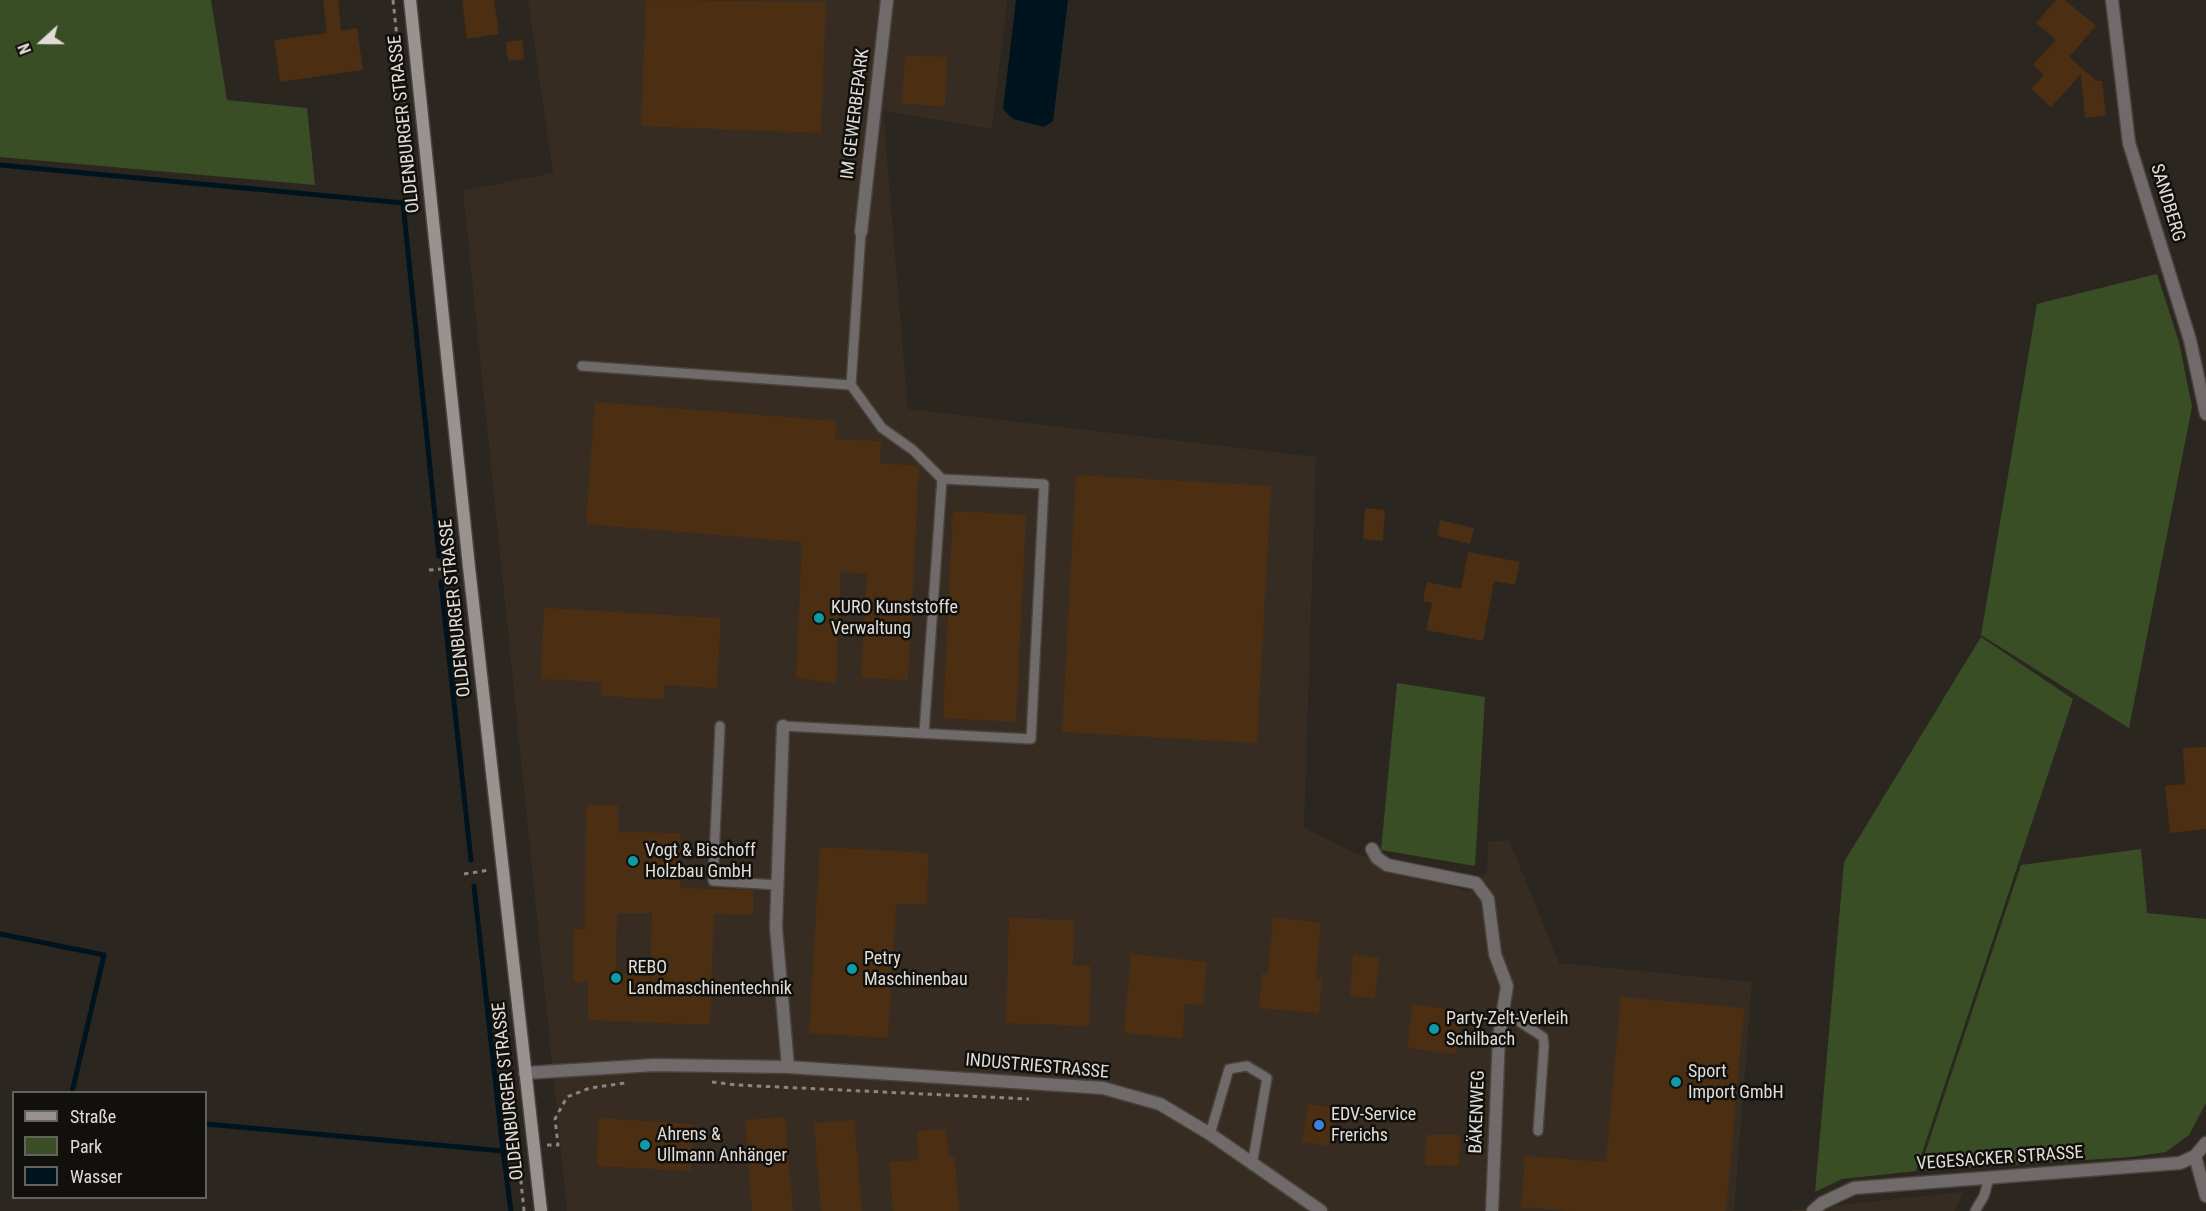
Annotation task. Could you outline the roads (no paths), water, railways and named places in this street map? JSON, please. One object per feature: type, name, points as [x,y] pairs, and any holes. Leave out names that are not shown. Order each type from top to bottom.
[{"type":"main road","name":"OLDENBURGER STRASSE","points":[[410,0],[469,567],[541,1211]]},
{"type":"street","name":"IM GEWERBEPARK","points":[[861,232],[887,0]]},
{"type":"street","name":"SANDBERG","points":[[2112,0],[2129,143],[2190,340],[2206,414]]},
{"type":"street","points":[[783,726],[776,927],[788,1067]]},
{"type":"street","name":"BÄKENWEG","points":[[1372,849],[1377,858],[1387,865],[1476,883],[1488,899],[1495,954],[1507,986],[1499,1036],[1492,1211]]},
{"type":"street","name":"INDUSTRIESTRASSE","points":[[525,1073],[655,1065],[788,1067],[1103,1088],[1160,1104],[1210,1134],[1321,1211]]},
{"type":"street","points":[[2206,1143],[2195,1156],[2206,1196]]},
{"type":"street","name":"VEGESACKER STRASSE","points":[[1813,1211],[1822,1203],[1854,1188],[2180,1163],[2195,1156]]},
{"type":"lane","points":[[783,726],[1031,739],[1044,484],[942,479],[914,450],[882,428],[851,385],[861,232]]},
{"type":"lane","points":[[582,366],[851,385]]},
{"type":"lane","points":[[924,733],[942,479]]},
{"type":"lane","points":[[720,726],[713,881],[778,885]]},
{"type":"lane","points":[[1503,1011],[1542,1037],[1544,1045],[1538,1131]]},
{"type":"lane","points":[[1210,1134],[1229,1069],[1247,1065],[1267,1078],[1252,1165]]},
{"type":"lane","points":[[1975,1211],[1984,1196],[1989,1178]]},
{"type":"water","points":[[1016,0],[1068,0],[1053,121],[1044,127],[1013,119],[1003,109]]},
{"type":"waterway","points":[[0,165],[403,203],[439,556]]},
{"type":"waterway","points":[[441,582],[471,860]]},
{"type":"waterway","points":[[474,886],[503,1151]]},
{"type":"waterway","points":[[0,934],[104,955],[72,1091]]},
{"type":"waterway","points":[[207,1124],[503,1151],[511,1211]]},
{"type":"place","name":"KURO Kunststoffe Verwaltung","points":[[819,618]]},
{"type":"place","name":"Vogt & Bischoff Holzbau GmbH","points":[[633,861]]},
{"type":"place","name":"Petry Maschinenbau","points":[[852,969]]},
{"type":"place","name":"REBO Landmaschinentechnik","points":[[616,978]]},
{"type":"place","name":"Party-Zelt-Verleih Schilbach","points":[[1434,1029]]},
{"type":"place","name":"Sport Import GmbH","points":[[1676,1082]]},
{"type":"place","name":"EDV-Service Frerichs","points":[[1319,1125]]},
{"type":"place","name":"Ahrens & Ullmann Anhänger","points":[[645,1145]]}]
